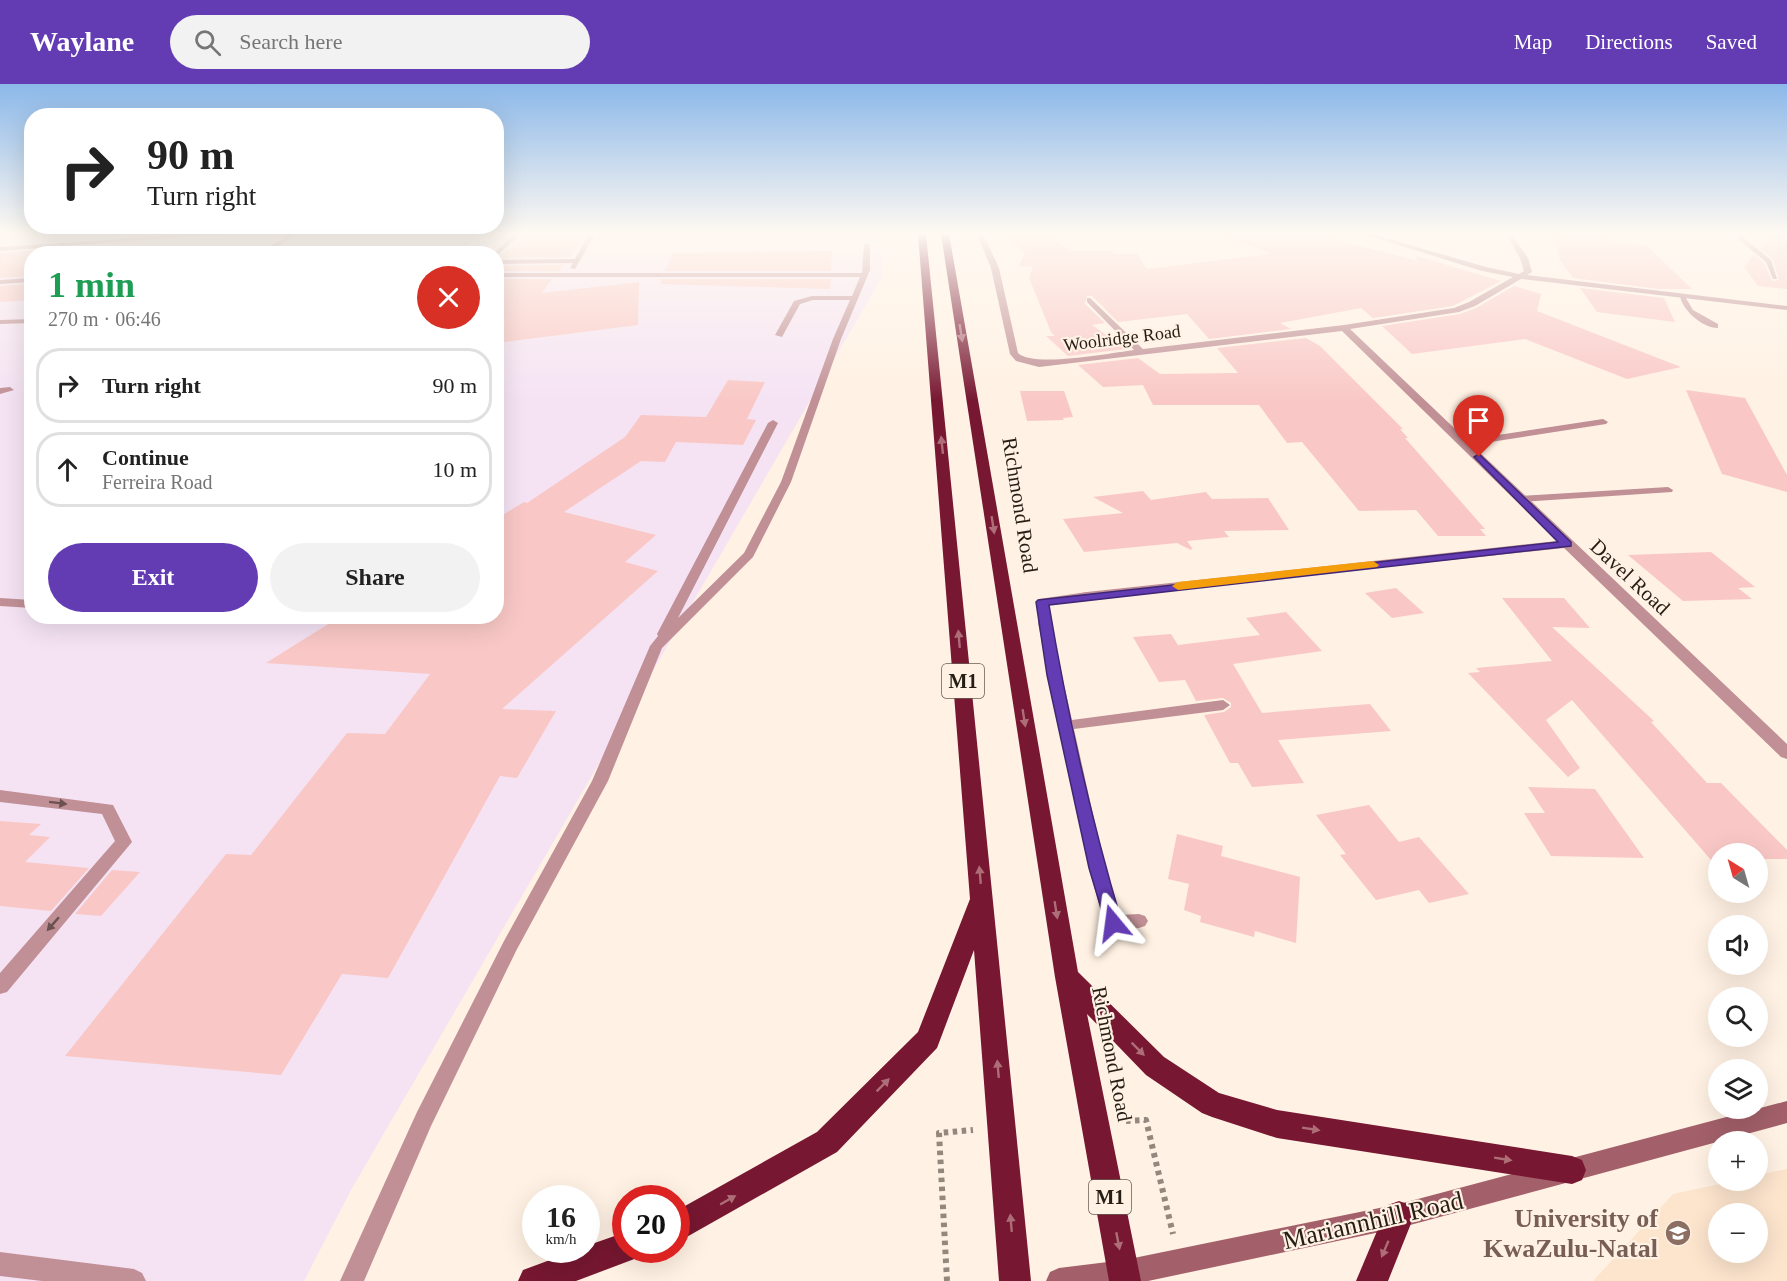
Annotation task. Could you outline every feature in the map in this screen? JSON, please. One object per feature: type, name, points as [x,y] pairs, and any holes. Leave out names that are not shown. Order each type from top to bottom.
[{"type":"highway","name":"M1","points":[[926,290],[1015,1281]]},
{"type":"highway","name":"Richmond Road","points":[[954,290],[1067,978],[1125,1277]]},
{"type":"highway","points":[[690,1220],[827,1142],[928,1040],[982,900]]},
{"type":"highway","points":[[1067,978],[1155,1066],[1212,1104],[1277,1124],[1572,1170]]},
{"type":"highway","points":[[1372,1281],[1399,1216]]},
{"type":"highway","points":[[534,1281],[612,1252]]},
{"type":"street","name":"Woolridge Road","points":[[1000,290],[1014,354],[1019,359],[1039,364],[1344,328],[1456,310],[1498,290]]},
{"type":"street","points":[[1631,290],[1787,308]]},
{"type":"street","points":[[1090,300],[1142,353]]},
{"type":"street","name":"Davel Road","points":[[1344,328],[1787,753]]},
{"type":"street","points":[[1087,596],[1567,544]]},
{"type":"street","name":"Mariannhill Road","points":[[1059,1281],[1125,1277],[1180,1262],[1399,1216],[1787,1112]]},
{"type":"lane","points":[[656,646],[749,555],[786,482],[858,290]]},
{"type":"lane","points":[[1683,296],[1690,311],[1715,326]]},
{"type":"lane","points":[[779,335],[797,303],[812,298],[854,298]]},
{"type":"lane","points":[[0,322],[24,321]]},
{"type":"lane","points":[[1465,443],[1603,422]]},
{"type":"lane","points":[[352,1281],[424,1119],[500,967],[600,781],[656,646],[773,423]]},
{"type":"lane","points":[[1521,499],[1668,490]]},
{"type":"lane","points":[[1087,596],[1043,602],[1054,675],[1097,868],[1113,923],[1138,921]]},
{"type":"lane","points":[[0,602],[24,604]]},
{"type":"lane","points":[[1066,725],[1223,705]]},
{"type":"lane","points":[[0,796],[107,809],[124,842],[0,986]]},
{"type":"lane","points":[[0,1264],[134,1281]]},
{"type":"path","points":[[1095,1121],[1146,1120],[1180,1262]]},
{"type":"path","points":[[947,1281],[939,1133],[1003,1128]]},
{"type":"shaded area","points":[[0,290],[24,290],[24,624],[504,624],[504,290],[875,290],[351,1190],[304,1281],[0,1281]]},
{"type":"shaded area","name":"University of KwaZulu-Natal","points":[[1787,1169],[1787,1281],[1593,1281],[1673,1194],[1708,1187],[1708,1191],[1768,1191],[1768,1173]]},
{"type":"building","points":[[0,290],[24,290],[24,300],[0,302]]},
{"type":"building","points":[[504,290],[544,290],[542,293],[570,290],[639,290],[638,325],[504,342]]},
{"type":"building","points":[[1034,290],[1484,290],[1453,306],[1373,318],[1361,308],[1280,323],[1291,329],[1209,339],[1187,314],[1118,322],[1092,296],[1087,296],[1085,304],[1105,323],[1092,325],[1126,349],[1068,356],[1046,336],[1055,336],[1051,332]]},
{"type":"building","points":[[1507,290],[1527,290],[1541,294],[1537,311],[1681,367],[1627,379],[1525,339],[1412,354],[1382,326],[1460,314],[1476,308]]},
{"type":"building","points":[[1581,290],[1664,298],[1675,322],[1597,312]]},
{"type":"building","points":[[1306,338],[1320,346],[1403,429],[1400,429],[1408,438],[1405,438],[1485,529],[1480,529],[1486,536],[1438,536],[1416,510],[1359,511],[1302,442],[1287,443],[1259,405],[1153,405],[1143,385],[1103,387],[1078,365],[1138,358],[1160,374],[1238,373],[1217,348]]},
{"type":"building","points":[[728,380],[765,382],[747,419],[756,420],[743,445],[676,442],[665,462],[641,461],[564,512],[656,535],[625,562],[658,571],[502,709],[556,711],[517,778],[500,776],[388,978],[342,974],[281,1075],[65,1056],[226,854],[251,855],[347,733],[385,734],[430,674],[266,663],[328,624],[504,624],[504,514],[524,502],[527,503],[625,437],[641,415],[706,417]]},
{"type":"building","points":[[1686,390],[1745,398],[1787,475],[1787,492],[1722,474]]},
{"type":"building","points":[[1020,391],[1064,391],[1073,417],[1063,418],[1064,420],[1027,421]]},
{"type":"building","points":[[1143,491],[1151,500],[1206,492],[1212,499],[1268,498],[1289,530],[1224,531],[1229,537],[1187,541],[1191,550],[1177,543],[1084,552],[1063,519],[1123,513],[1093,497]]},
{"type":"building","points":[[1711,552],[1755,587],[1738,588],[1752,599],[1683,601],[1628,555]]},
{"type":"building","points":[[1396,588],[1424,613],[1392,618],[1365,593]]},
{"type":"building","points":[[1502,598],[1564,598],[1590,628],[1552,627],[1654,721],[1651,722],[1707,783],[1721,783],[1787,850],[1787,859],[1768,859],[1768,843],[1708,843],[1708,857],[1572,700],[1546,720],[1580,768],[1568,777],[1468,673],[1480,672],[1476,668],[1552,661]]},
{"type":"building","points":[[1286,612],[1322,651],[1233,664],[1262,713],[1370,704],[1391,731],[1278,740],[1304,783],[1252,787],[1238,763],[1230,763],[1204,715],[1224,712],[1231,707],[1231,703],[1223,698],[1196,701],[1185,680],[1159,682],[1133,637],[1171,634],[1178,645],[1260,635],[1246,618]]},
{"type":"building","points":[[1528,787],[1595,789],[1644,858],[1551,856],[1524,813],[1545,813]]},
{"type":"building","points":[[1369,805],[1399,842],[1419,837],[1469,894],[1429,903],[1419,890],[1376,900],[1340,855],[1346,854],[1316,815]]},
{"type":"building","points":[[0,821],[41,824],[29,835],[50,837],[25,862],[89,868],[51,911],[0,906]]},
{"type":"building","points":[[1177,834],[1223,846],[1221,856],[1300,877],[1296,943],[1255,931],[1254,937],[1200,922],[1201,916],[1184,910],[1189,884],[1168,879]]},
{"type":"building","points":[[112,870],[140,872],[101,916],[75,914]]},
{"type":"slow traffic","points":[[1178,586],[1373,565]]},
{"type":"place","name":"University of KwaZulu-Natal","points":[[1678,1233]]},
{"type":"route","points":[[1113,923],[1097,868],[1054,675],[1044,623],[1043,602],[1567,544],[1479,457]]}]
